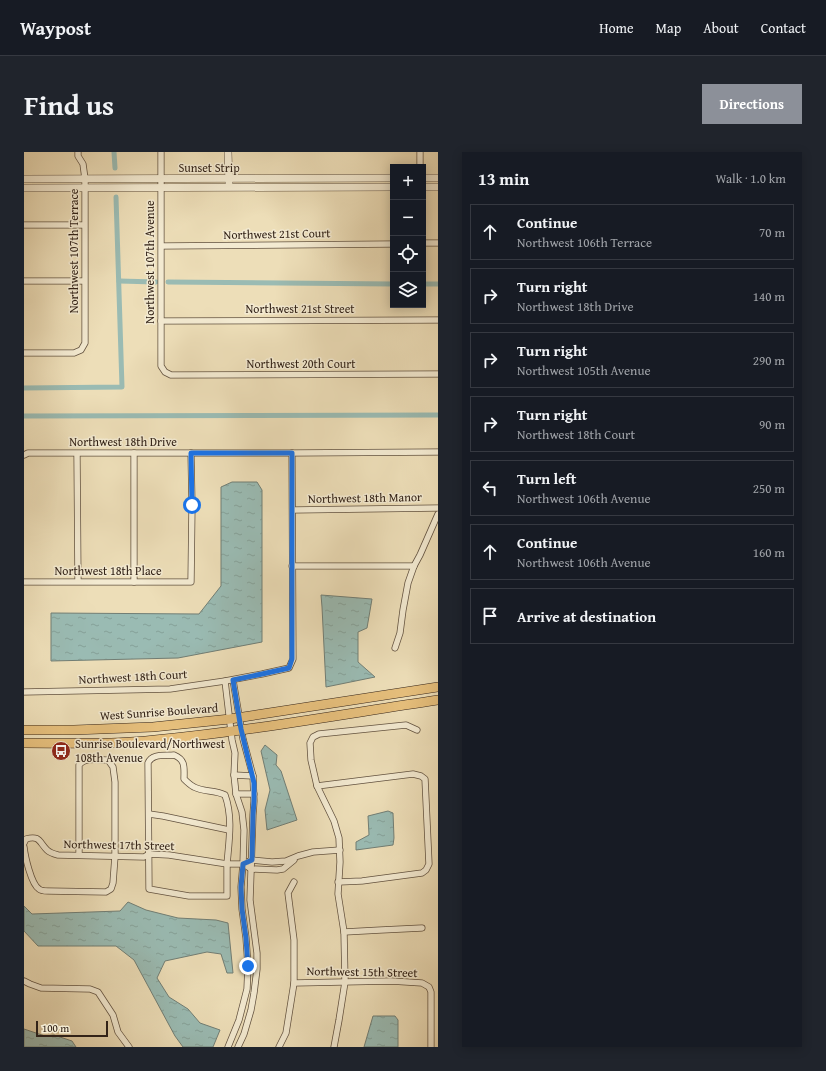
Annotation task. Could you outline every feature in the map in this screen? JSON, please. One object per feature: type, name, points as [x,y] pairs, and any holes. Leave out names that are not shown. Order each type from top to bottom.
[{"type":"highway","name":"West Sunrise Boulevard","points":[[24,730],[153,727],[234,718],[438,687]]},
{"type":"highway","name":"West Sunrise Boulevard","points":[[24,743],[99,743],[153,740],[231,731],[438,700]]},
{"type":"street","name":"Northwest 107th Terrace","points":[[24,353],[74,353],[81,350],[85,343],[85,179],[83,164],[78,156],[78,152]]},
{"type":"street","name":"Northwest 107th Avenue","points":[[161,152],[161,321],[162,366],[165,372]]},
{"type":"street","points":[[228,152],[229,188]]},
{"type":"street","points":[[420,152],[420,164]]},
{"type":"street","name":"Sunset Strip","points":[[24,179],[390,178]]},
{"type":"street","points":[[426,178],[438,178]]},
{"type":"street","name":"Sunset Strip","points":[[24,188],[390,187]]},
{"type":"street","points":[[426,187],[438,187]]},
{"type":"street","points":[[24,225],[84,225]]},
{"type":"street","points":[[426,243],[438,243]]},
{"type":"street","name":"Northwest 21st Court","points":[[162,246],[390,244]]},
{"type":"street","points":[[24,281],[84,281]]},
{"type":"street","name":"Northwest 21st Street","points":[[161,321],[438,320]]},
{"type":"street","name":"Northwest 20th Court","points":[[165,372],[171,375],[438,374]]},
{"type":"street","name":"Northwest 18th Drive","points":[[24,455],[28,453],[438,452]]},
{"type":"street","points":[[134,453],[134,582]]},
{"type":"street","name":"Northwest 18th Place","points":[[24,582],[191,582],[191,453]]},
{"type":"street","points":[[292,453],[292,566],[414,566]]},
{"type":"street","points":[[77,454],[78,581]]},
{"type":"street","name":"Northwest 18th Manor","points":[[293,510],[438,508]]},
{"type":"street","points":[[395,648],[400,632],[408,583],[414,566],[438,514]]},
{"type":"street","name":"Northwest 18th Court","points":[[24,692],[170,689],[233,680],[289,668],[292,659],[292,566]]},
{"type":"street","points":[[228,1047],[239,1020],[247,989],[248,966],[241,887],[244,830],[242,812],[236,794],[234,775],[235,753],[231,731],[234,718],[233,680]]},
{"type":"street","points":[[224,681],[234,718],[241,729],[252,776],[254,794],[250,900],[257,953],[257,969],[251,1010],[244,1034],[238,1047]]},
{"type":"street","points":[[334,1047],[345,982],[344,932],[338,894],[340,850],[339,838],[334,821],[317,786],[311,760],[310,743],[314,737],[319,734],[406,725],[417,730]]},
{"type":"street","points":[[174,755],[180,757],[183,762],[184,779],[192,786],[198,789],[219,792],[225,795],[230,817],[229,830],[227,896],[189,896],[149,889],[148,763],[150,758],[154,756],[174,755]]},
{"type":"street","points":[[24,847],[29,871],[39,890],[106,892],[111,889],[113,883],[115,856],[115,782],[113,767],[108,760],[86,760],[82,761],[79,765],[79,856]]},
{"type":"street","points":[[317,786],[413,774],[421,776],[425,779],[429,864],[426,870],[422,873],[362,881],[338,882]]},
{"type":"street","points":[[234,775],[252,776]]},
{"type":"street","points":[[236,794],[254,794]]},
{"type":"street","points":[[149,814],[229,830]]},
{"type":"street","name":"Northwest 17th Street","points":[[25,841],[32,837],[37,838],[45,848],[58,855],[144,857],[149,854],[169,855],[227,864],[243,864],[252,860],[272,862],[286,861],[313,852],[340,850]]},
{"type":"street","name":"Northwest 17th Street","points":[[243,864],[251,869],[278,870],[283,869],[298,856]]},
{"type":"street","points":[[279,1047],[286,1033],[294,983],[294,940],[288,892],[294,882]]},
{"type":"street","points":[[344,932],[422,928]]},
{"type":"street","points":[[24,980],[30,984],[42,988],[90,989],[98,992],[113,1015],[118,1032],[129,1047]]},
{"type":"street","name":"Northwest 15th Street","points":[[294,983],[391,981],[422,984],[429,987],[431,992],[431,1047]]},
{"type":"water","points":[[232,482],[257,482],[262,490],[262,642],[178,658],[51,661],[51,613],[199,614],[221,586],[221,487]]},
{"type":"water","points":[[321,595],[372,599],[367,628],[358,632],[358,662],[375,677],[326,687]]},
{"type":"water","points":[[265,745],[277,755],[276,765],[281,771],[297,820],[267,830],[265,810],[270,790],[261,751]]},
{"type":"water","points":[[388,811],[393,813],[393,845],[356,850],[356,842],[369,835],[368,816]]},
{"type":"water","points":[[128,902],[146,910],[178,918],[216,920],[228,923],[233,973],[227,973],[221,954],[207,952],[165,961],[157,978],[169,997],[188,1009],[200,1023],[220,1030],[213,1047],[183,1047],[175,1036],[134,960],[116,946],[38,946],[24,931],[24,906],[32,914],[120,911]]},
{"type":"water","points":[[373,1016],[395,1016],[398,1020],[398,1047],[364,1047]]},
{"type":"water","points":[[24,1029],[45,1036],[54,1035],[72,1041],[76,1047],[24,1047]]},
{"type":"waterway","points":[[114,152],[115,168]]},
{"type":"waterway","points":[[24,388],[122,387],[116,197]]},
{"type":"waterway","points":[[119,281],[156,282]]},
{"type":"waterway","points":[[168,282],[390,284]]},
{"type":"waterway","points":[[426,284],[438,284]]},
{"type":"waterway","points":[[24,416],[438,415]]},
{"type":"place","name":"Sunrise Boulevard/Northwest 108th Avenue","points":[[61,751]]},
{"type":"route","points":[[192,505],[191,453],[292,453],[292,659],[289,668],[284,670],[233,680],[243,739],[254,783],[252,860],[243,864],[241,887],[248,966]]}]
